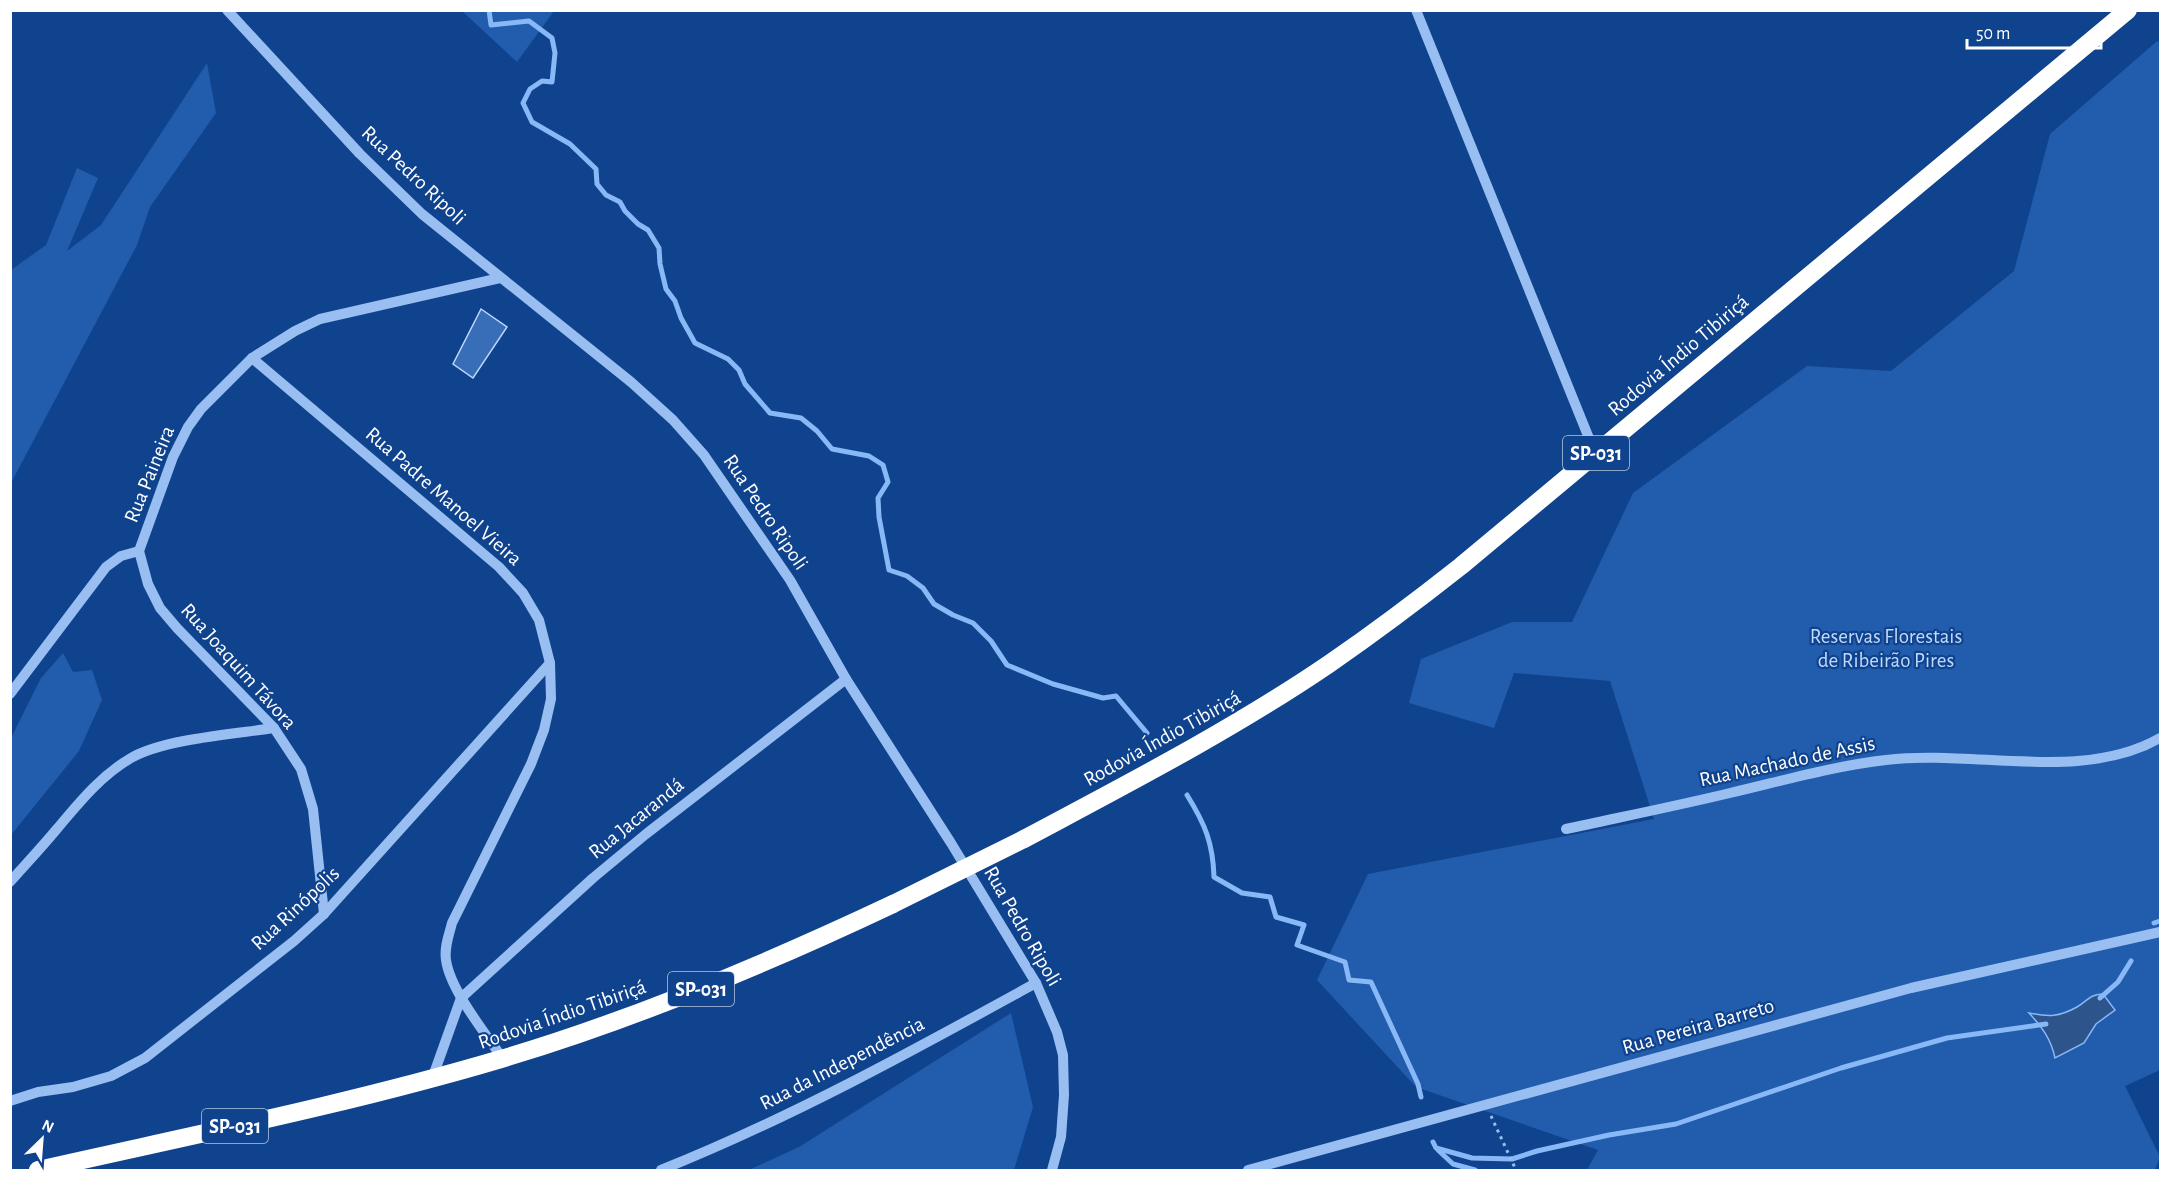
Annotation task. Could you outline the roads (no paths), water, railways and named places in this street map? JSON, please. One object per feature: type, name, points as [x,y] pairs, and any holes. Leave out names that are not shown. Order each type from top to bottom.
[{"type":"highway","name":"Rodovia Índio Tibiriçá","points":[[38,1170],[321,1108],[503,1059],[627,1018],[795,951],[1024,839],[1160,767],[1251,714],[1328,665],[1461,566],[2128,10]]},
{"type":"street","name":"Rua Pedro Ripoli","points":[[227,10],[360,154],[422,214],[631,382],[673,420],[704,455],[790,580],[846,679],[951,843],[1036,983],[1057,1032],[1063,1055],[1064,1095],[1061,1137],[1052,1170]]},
{"type":"street","points":[[1416,10],[1595,453]]},
{"type":"street","name":"Rua Paineira","points":[[10,694],[106,567],[121,556],[140,551],[173,457],[188,427],[201,409],[252,358],[295,331],[320,319],[500,278]]},
{"type":"street","name":"Rua Padre Manoel Vieira","points":[[252,358],[499,567],[523,593],[539,620],[550,663],[551,699],[544,730],[531,764],[452,923],[446,946],[446,962],[461,998],[503,1059]]},
{"type":"street","name":"Rua Joaquim Távora","points":[[140,551],[148,584],[160,608],[274,728],[301,769],[313,809],[324,914]]},
{"type":"street","name":"Rua Rinópolis","points":[[10,1101],[38,1092],[73,1087],[111,1076],[145,1058],[294,941],[324,914],[550,663]]},
{"type":"street","name":"Rua Jacarandá","points":[[461,998],[549,917],[628,849],[846,679]]},
{"type":"street","points":[[10,882],[74,806],[110,772],[132,757],[154,748],[177,743],[274,728]]},
{"type":"street","name":"Rua Machado de Assis","points":[[1566,829],[1731,793],[1827,769],[1877,761],[1933,756],[2052,761],[2092,759],[2144,748],[2160,738]]},
{"type":"street","name":"Rua Pereira Barreto","points":[[1248,1170],[1911,988],[2160,932]]},
{"type":"street","name":"Rua da Independência","points":[[661,1170],[713,1149],[904,1056],[1036,983]]},
{"type":"street","points":[[432,1079],[461,998]]},
{"type":"waterway","points":[[489,10],[491,25],[529,21],[552,38],[555,53],[552,82],[542,81],[530,89],[523,103],[532,122],[570,144],[596,169],[597,184],[606,195],[620,202],[625,211],[648,230],[659,248],[666,289],[675,301],[681,318],[695,343],[728,359],[739,370],[745,384],[770,413],[801,418],[817,431],[832,449],[869,456],[883,465],[888,482],[878,498],[879,517],[889,570],[907,576],[923,588],[934,604],[973,623],[991,641],[1007,665],[1053,684],[1103,698],[1116,696],[1147,733]]},
{"type":"waterway","points":[[1187,795],[1207,834],[1214,877],[1242,893],[1270,897],[1276,917],[1304,925],[1297,945],[1345,962],[1349,980],[1371,982],[1418,1084],[1421,1097]]},
{"type":"waterway","points":[[2154,923],[2160,921]]},
{"type":"waterway","points":[[2100,998],[2118,982],[2131,961]]},
{"type":"waterway","points":[[1433,1142],[1436,1148],[1472,1158],[1512,1159],[1609,1135],[1676,1124],[1841,1068],[1947,1038],[2046,1024]]},
{"type":"waterway","points":[[1438,1150],[1453,1164],[1475,1170]]},
{"type":"park label","name":"Reservas Florestais de Ribeirão Pires","points":[[1886,648]]}]
